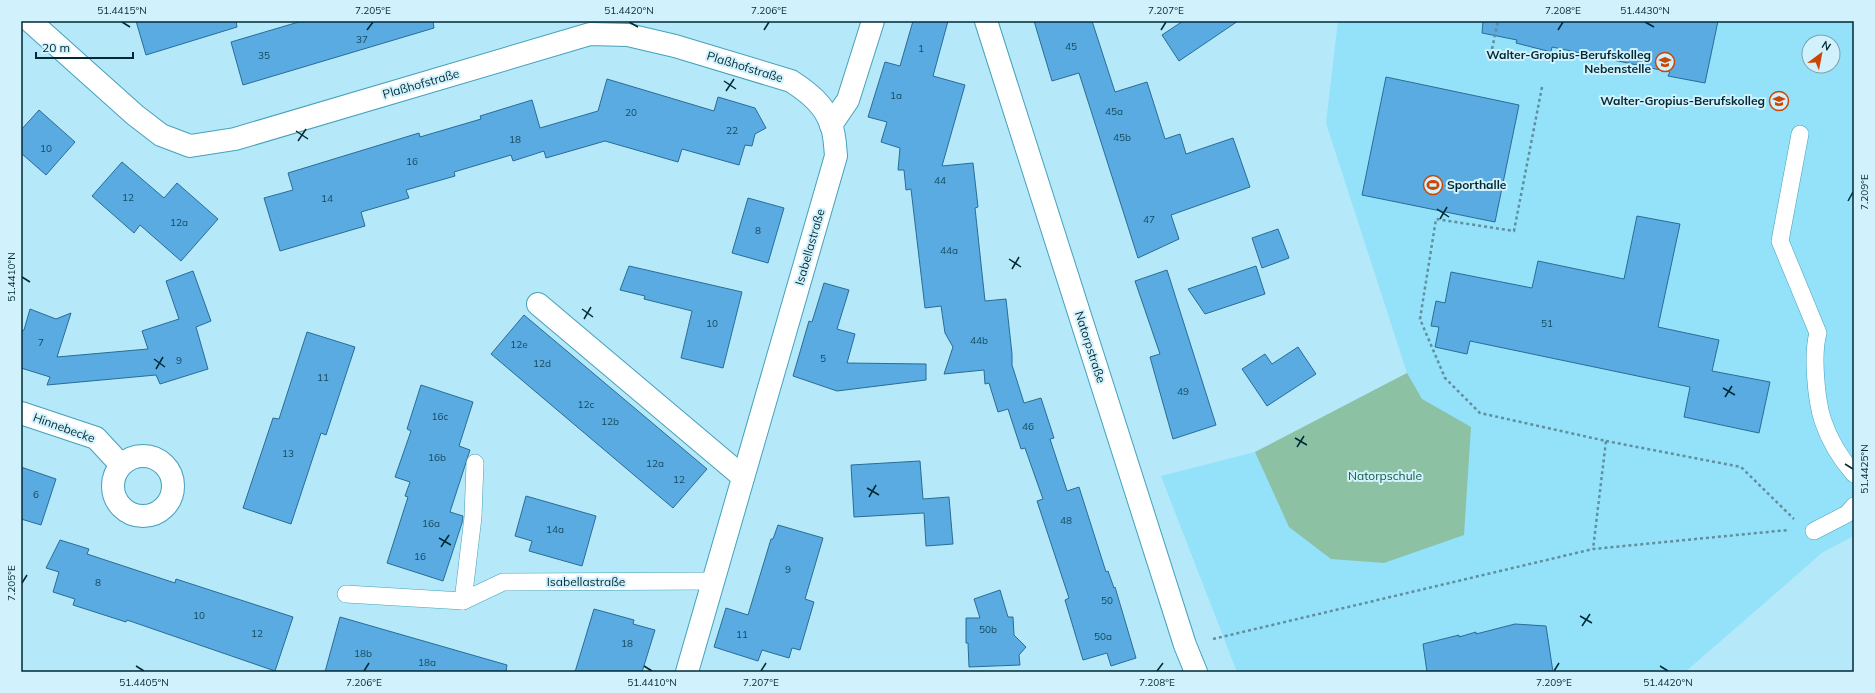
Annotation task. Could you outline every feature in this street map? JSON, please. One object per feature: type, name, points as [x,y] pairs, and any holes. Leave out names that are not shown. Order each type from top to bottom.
[{"type":"street","name":"Plaßhofstraße","points":[[30,21],[135,116],[161,135],[190,146],[235,139],[590,34],[628,36],[675,46],[791,81],[807,92],[821,106],[831,125]]},
{"type":"street","points":[[831,125],[848,100],[873,21]]},
{"type":"street","name":"Natorpstraße","points":[[986,21],[1185,645],[1196,672]]},
{"type":"street","name":"Isabellastraße","points":[[687,672],[836,156],[831,125]]},
{"type":"street","points":[[538,304],[743,477]]},
{"type":"street","name":"Hinnebecke","points":[[21,413],[96,438],[121,465]]},
{"type":"lane","points":[[1800,134],[1780,241],[1818,333],[1814,344],[1817,383],[1823,421],[1846,464],[1854,474]]},
{"type":"lane","points":[[462,601],[473,517],[475,462]]},
{"type":"lane","points":[[1809,530],[1847,514],[1854,506]]},
{"type":"lane","name":"Isabellastraße","points":[[346,594],[462,601],[503,582],[713,581]]},
{"type":"path","points":[[1492,49],[1498,21]]},
{"type":"path","points":[[1542,87],[1514,231],[1436,219],[1420,319],[1445,378],[1480,413],[1606,441],[1741,467],[1809,530]]},
{"type":"path","points":[[1593,549],[1606,441]]},
{"type":"path","points":[[1185,645],[1593,549],[1809,530]]},
{"type":"shaded area","name":"Natorpschule","points":[[1338,21],[1854,21],[1854,536],[1823,552],[1685,672],[1237,672],[1161,476],[1255,452],[1407,373],[1326,123]]},
{"type":"green space","name":"Natorpschule","points":[[1407,373],[1422,399],[1471,427],[1464,535],[1384,563],[1331,559],[1289,527],[1255,452]]},
{"type":"building","points":[[136,21],[236,21],[237,27],[146,55]]},
{"type":"building","points":[[302,21],[433,21],[434,28],[243,85],[231,42]]},
{"type":"building","points":[[913,21],[948,21],[933,76],[965,85],[942,166],[973,163],[978,207],[975,208],[985,301],[1006,299],[1012,365],[1024,403],[1041,398],[1054,438],[1050,439],[1067,491],[1079,487],[1106,572],[1108,571],[1114,588],[1115,587],[1136,658],[1111,666],[1107,653],[1083,660],[1065,600],[1069,598],[1037,501],[1043,499],[1025,448],[1021,449],[1008,409],[998,412],[989,383],[985,384],[984,370],[944,374],[953,347],[945,333],[941,306],[925,308],[911,189],[906,190],[904,170],[898,170],[900,148],[881,142],[887,122],[868,117],[885,62],[900,66]]},
{"type":"building","points":[[1034,21],[1092,21],[1115,92],[1147,82],[1165,139],[1180,134],[1186,154],[1233,138],[1250,187],[1171,215],[1179,239],[1138,258],[1079,73],[1052,81]]},
{"type":"building","points":[[1183,21],[1238,21],[1179,61],[1162,35]]},
{"type":"building","name":"Walter-Gropius-Berufskolleg Nebenstelle","points":[[1483,21],[1718,21],[1705,83],[1668,76],[1670,72],[1552,47],[1551,52],[1516,43],[1517,40],[1482,33]]},
{"type":"building","points":[[1386,77],[1519,105],[1495,222],[1362,195]]},
{"type":"building","points":[[607,79],[714,111],[718,97],[755,108],[766,128],[755,134],[752,146],[745,145],[739,165],[682,149],[678,162],[605,141],[546,158],[544,151],[513,161],[511,155],[454,172],[455,176],[406,190],[409,198],[361,212],[365,226],[280,251],[264,198],[293,190],[288,173],[419,133],[420,137],[481,119],[480,116],[532,100],[540,128],[598,111]]},
{"type":"building","points":[[39,110],[75,142],[46,175],[21,153],[21,130]]},
{"type":"building","points":[[122,162],[164,198],[177,183],[218,219],[181,261],[140,225],[134,233],[92,196]]},
{"type":"building","points":[[748,198],[784,208],[768,263],[732,253]]},
{"type":"building","points":[[1637,216],[1680,224],[1658,327],[1719,340],[1712,371],[1770,382],[1759,433],[1684,417],[1690,387],[1470,341],[1467,354],[1435,347],[1439,327],[1431,326],[1436,301],[1445,303],[1451,272],[1532,288],[1538,261],[1624,279]]},
{"type":"building","points":[[1278,229],[1289,258],[1262,268],[1252,238]]},
{"type":"building","points":[[629,266],[742,292],[723,368],[681,358],[692,311],[644,299],[645,296],[620,290]]},
{"type":"building","points":[[1256,266],[1265,294],[1205,314],[1188,289]]},
{"type":"building","points":[[1167,270],[1216,425],[1173,439],[1150,357],[1160,354],[1135,281]]},
{"type":"building","points":[[193,271],[211,321],[196,327],[208,369],[160,384],[156,375],[47,385],[50,377],[21,368],[21,331],[24,330],[30,309],[56,319],[71,313],[57,357],[148,349],[142,331],[179,319],[166,281]]},
{"type":"building","points":[[824,283],[849,290],[837,329],[855,334],[847,363],[926,364],[926,380],[837,391],[793,376],[809,321],[812,322]]},
{"type":"building","points":[[524,315],[707,469],[673,508],[491,354]]},
{"type":"building","points":[[307,332],[355,347],[326,435],[321,433],[291,524],[243,508],[273,418],[279,419]]},
{"type":"building","points":[[1298,347],[1316,374],[1267,406],[1242,369],[1265,354],[1272,364]]},
{"type":"building","points":[[421,385],[473,402],[459,446],[470,450],[450,512],[463,516],[462,523],[443,581],[387,563],[408,497],[405,496],[410,482],[395,477],[411,431],[407,429]]},
{"type":"building","points":[[920,461],[923,499],[949,497],[953,544],[926,546],[924,513],[854,517],[851,465]]},
{"type":"building","points":[[21,467],[56,479],[41,525],[21,519]]},
{"type":"building","points":[[526,496],[596,516],[582,566],[529,551],[532,541],[515,536]]},
{"type":"building","points":[[778,525],[823,538],[805,599],[814,602],[800,650],[792,648],[789,658],[762,650],[758,661],[714,647],[726,608],[748,615],[771,539],[773,539]]},
{"type":"building","points":[[60,540],[89,549],[87,554],[175,583],[176,579],[293,617],[275,671],[127,620],[126,622],[73,605],[75,599],[53,592],[59,572],[46,568]]},
{"type":"building","points":[[1000,590],[1008,617],[1013,617],[1014,635],[1026,647],[1019,655],[1020,665],[969,667],[968,643],[966,643],[966,618],[980,618],[974,599]]},
{"type":"building","points":[[594,609],[634,620],[633,624],[655,630],[642,672],[575,672]]},
{"type":"building","points":[[340,617],[507,665],[506,672],[325,672]]},
{"type":"building","points":[[1515,624],[1546,626],[1553,672],[1427,672],[1423,644],[1459,635],[1459,637],[1476,632],[1476,634]]},
{"type":"place","name":"Walter-Gropius-Berufskolleg Nebenstelle","points":[[1665,62]]},
{"type":"place","name":"Walter-Gropius-Berufskolleg","points":[[1779,101]]},
{"type":"place","name":"Sporthalle","points":[[1433,185]]}]
